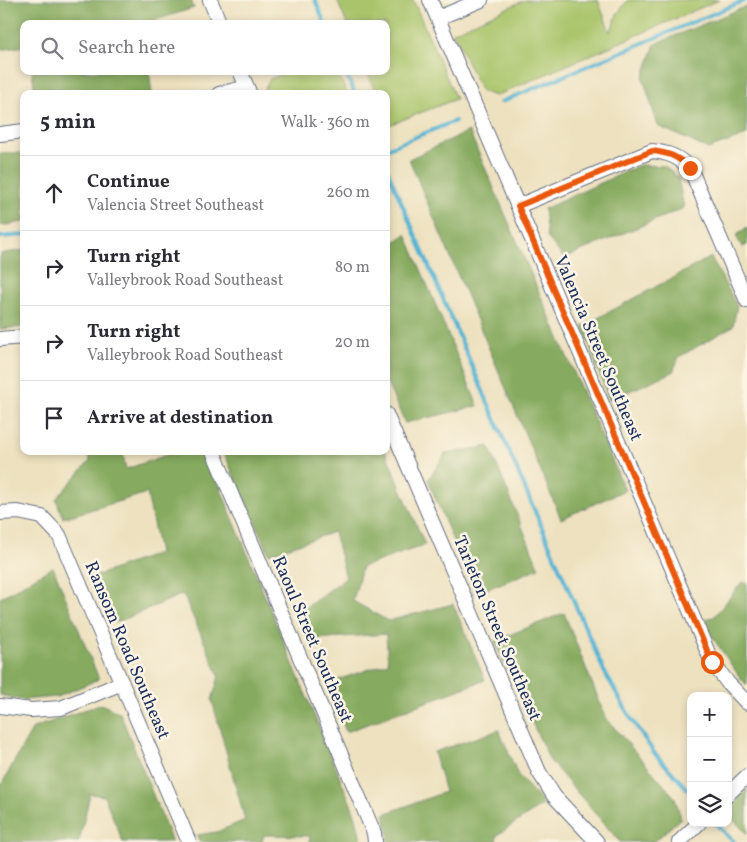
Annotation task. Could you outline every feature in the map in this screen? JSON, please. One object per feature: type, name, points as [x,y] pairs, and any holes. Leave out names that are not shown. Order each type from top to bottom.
[{"type":"street","points":[[210,0],[218,20]]},
{"type":"street","name":"Valencia Street Southeast","points":[[430,0],[712,662],[728,684],[747,703]]},
{"type":"street","points":[[438,18],[481,0]]},
{"type":"street","points":[[242,75],[249,90]]},
{"type":"street","points":[[0,134],[20,132]]},
{"type":"street","points":[[518,206],[652,151],[666,153],[680,159],[690,168],[747,301]]},
{"type":"street","points":[[0,339],[20,337]]},
{"type":"street","name":"Tarleton Street Southeast","points":[[390,423],[539,772],[554,796],[597,842]]},
{"type":"street","name":"Raoul Street Southeast","points":[[215,455],[374,833],[375,842]]},
{"type":"street","name":"Ransom Road Southeast","points":[[0,513],[18,512],[42,517],[59,534],[189,842]]},
{"type":"street","points":[[0,706],[31,710],[60,708],[122,684]]},
{"type":"street","points":[[732,790],[747,776]]},
{"type":"street","points":[[679,842],[695,827]]},
{"type":"green space","points":[[0,0],[191,0],[194,8],[156,20],[20,20],[20,47],[0,50]]},
{"type":"green space","points":[[337,0],[413,0],[456,99],[390,125],[390,90],[374,90],[369,75],[390,75],[390,20],[345,20]]},
{"type":"green space","points":[[525,0],[598,0],[610,32],[618,13],[628,0],[719,0],[495,96],[481,91],[453,32]]},
{"type":"green space","points":[[747,6],[747,135],[708,149],[658,126],[643,78],[655,44]]},
{"type":"green space","points":[[33,75],[150,75],[151,90],[34,90]]},
{"type":"green space","points":[[280,75],[339,75],[345,90],[264,90],[270,79]]},
{"type":"green space","points":[[469,131],[625,490],[561,519],[409,159]]},
{"type":"green space","points":[[0,153],[20,153],[20,223],[0,226]]},
{"type":"green space","points":[[640,165],[665,166],[678,178],[684,208],[564,258],[547,237],[544,209]]},
{"type":"green space","points":[[747,227],[747,245],[742,247],[736,236]]},
{"type":"green space","points":[[406,234],[478,406],[405,423],[390,390],[391,244]]},
{"type":"green space","points":[[20,251],[20,327],[0,329],[0,254]]},
{"type":"green space","points":[[711,257],[737,306],[733,326],[679,357],[673,372],[609,400],[583,326]]},
{"type":"green space","points":[[489,446],[539,568],[475,594],[428,480],[445,454]]},
{"type":"green space","points":[[89,455],[123,455],[126,469],[166,455],[207,455],[355,814],[362,842],[309,842],[310,836],[264,835],[262,842],[199,842],[197,835],[217,832],[245,820],[212,700],[219,676],[183,594],[115,623],[87,579],[159,553],[147,493],[63,518],[56,499],[90,461]]},
{"type":"green space","points":[[225,455],[387,455],[425,545],[362,567],[353,601],[388,621],[453,604],[485,680],[346,732],[328,683],[388,663],[386,634],[313,639],[301,611],[346,578],[334,532],[269,554]]},
{"type":"green space","points":[[53,567],[99,679],[57,697],[22,700],[0,695],[0,598]]},
{"type":"green space","points":[[742,582],[747,584],[747,685],[701,620],[714,617]]},
{"type":"green space","points":[[564,613],[606,718],[675,798],[681,818],[654,842],[620,842],[550,761],[494,641]]},
{"type":"green space","points":[[101,704],[120,713],[172,842],[123,842],[104,796],[90,794],[79,842],[0,842],[0,787],[33,728]]},
{"type":"green space","points":[[499,730],[518,775],[544,804],[497,835],[496,842],[388,842],[389,836],[384,814],[445,792],[434,752]]},
{"type":"green space","points":[[747,789],[747,834],[732,818],[732,806]]},
{"type":"waterway","points":[[315,0],[323,20]]},
{"type":"waterway","points":[[501,102],[746,0]]},
{"type":"waterway","points":[[347,75],[353,90]]},
{"type":"waterway","points":[[390,147],[455,121]]},
{"type":"waterway","points":[[390,176],[604,671],[630,717],[655,754],[687,789]]},
{"type":"waterway","points":[[0,237],[20,235]]},
{"type":"waterway","points":[[719,827],[734,842]]},
{"type":"route","points":[[690,168],[680,159],[666,153],[652,151],[518,206],[712,662]]}]
